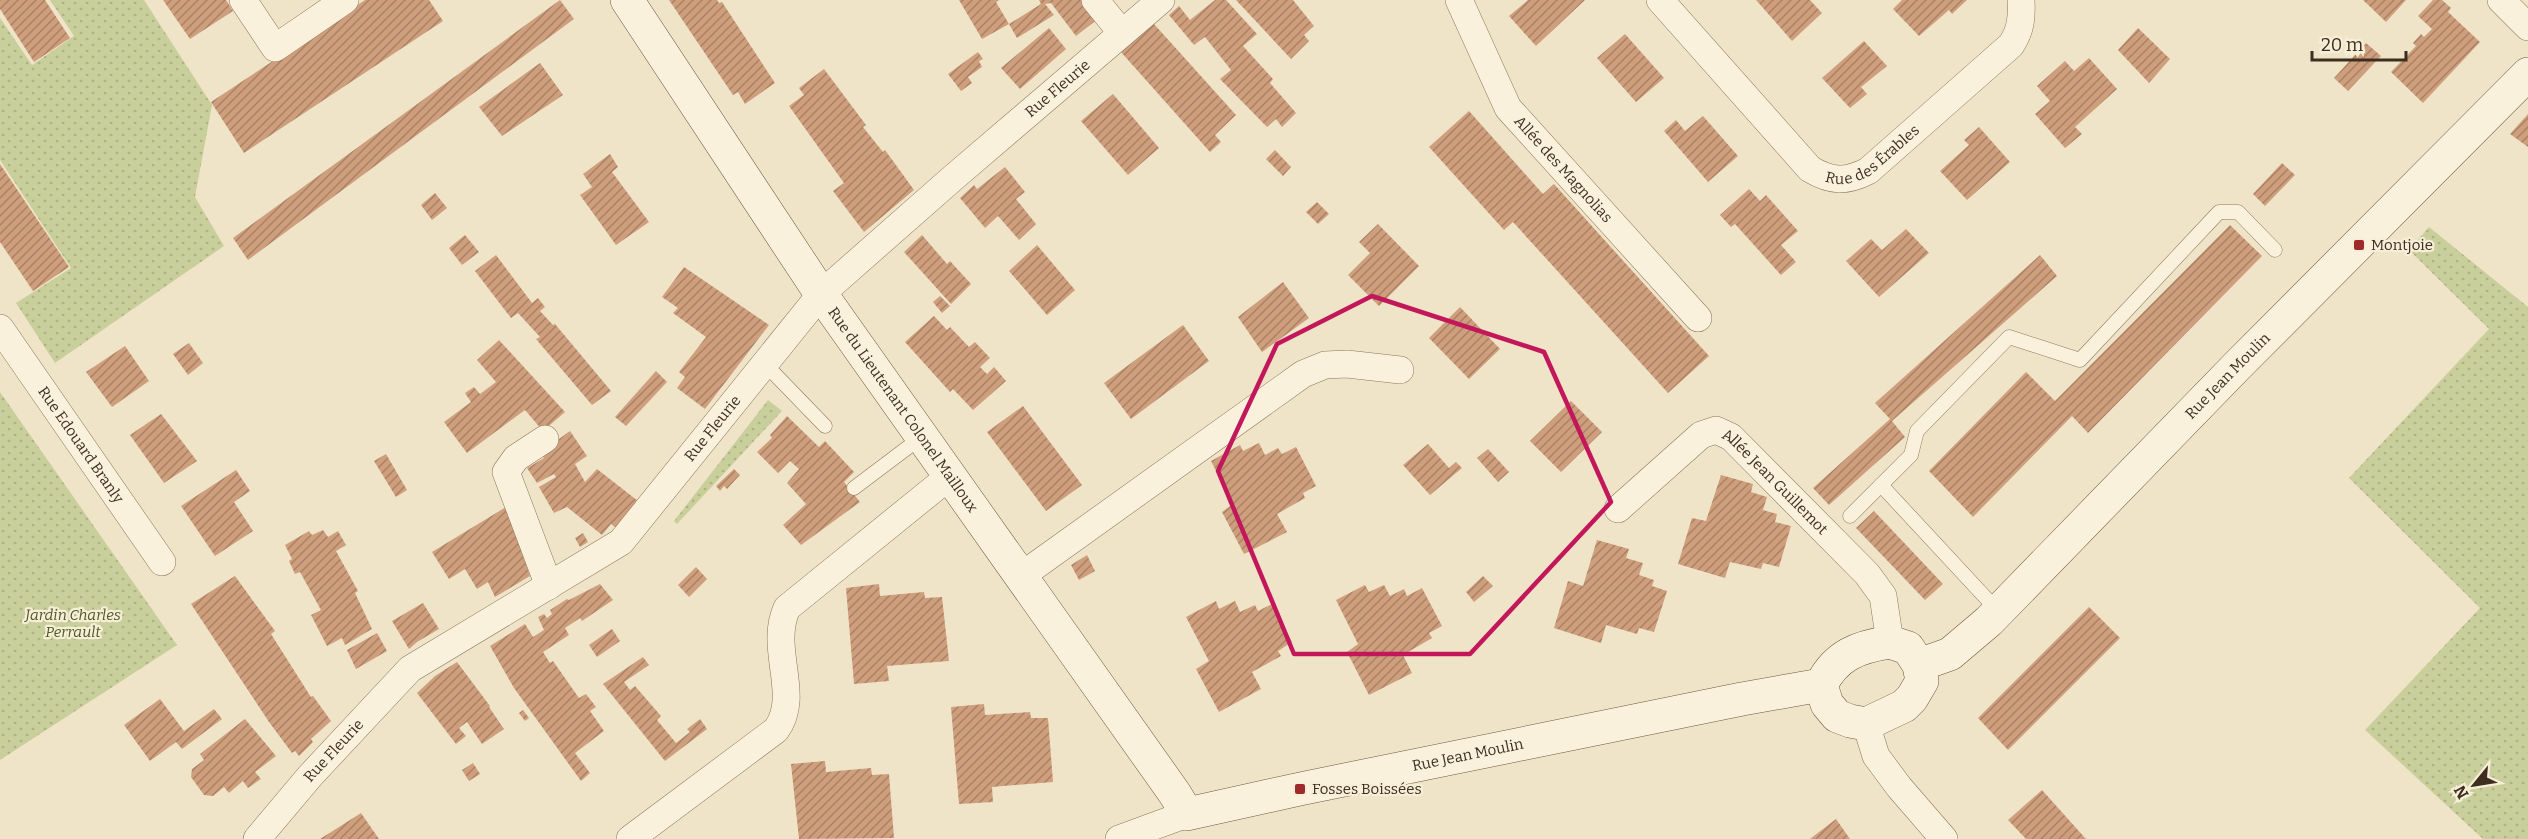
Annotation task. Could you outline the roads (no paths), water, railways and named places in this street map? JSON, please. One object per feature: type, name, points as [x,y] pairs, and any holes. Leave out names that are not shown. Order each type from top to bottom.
[{"type":"street","points":[[243,0],[275,48],[345,0]]},
{"type":"street","name":"Rue du Lieutenant Colonel Mailloux","points":[[627,0],[821,294],[951,475],[1187,814]]},
{"type":"street","points":[[1095,0],[1122,33]]},
{"type":"street","name":"Rue Fleurie","points":[[257,839],[310,776],[410,669],[621,542],[821,294],[1161,0]]},
{"type":"street","name":"Allée des Magnolias","points":[[1459,0],[1508,108],[1698,318]]},
{"type":"street","name":"Rue des Érables","points":[[1660,0],[1810,169],[1824,177],[1839,181],[1854,179],[1868,171],[2011,45],[2019,33],[2022,16],[2021,0]]},
{"type":"street","points":[[2501,0],[2528,27]]},
{"type":"street","name":"Rue Jean Moulin","points":[[1919,665],[1950,654],[1999,611],[2237,366],[2528,74]]},
{"type":"street","name":"Rue Edouard Branly","points":[[0,328],[162,562]]},
{"type":"street","points":[[1021,576],[1303,374],[1325,364],[1400,370]]},
{"type":"street","name":"Allée Jean Guillemot","points":[[1618,509],[1701,435],[1716,430],[1731,437],[1872,581],[1883,596],[1890,642]]},
{"type":"street","points":[[545,439],[516,458],[506,472],[549,586]]},
{"type":"street","points":[[630,839],[776,730],[784,719],[787,704],[780,633],[787,608],[951,475]]},
{"type":"street","points":[[1890,642],[1908,648],[1919,665],[1922,681],[1912,698],[1894,712],[1866,723],[1850,722],[1837,716],[1827,704],[1821,685],[1829,669],[1846,656],[1872,645],[1890,642]]},
{"type":"street","name":"Rue Jean Moulin","points":[[1119,839],[1187,814],[1300,789],[1821,685]]},
{"type":"street","points":[[1866,723],[1876,756],[1899,787],[1944,839]]},
{"type":"lane","points":[[1850,516],[1911,455],[1917,431],[2009,337],[2079,360],[2219,212],[2238,212],[2275,250]]},
{"type":"lane","points":[[765,364],[825,426]]},
{"type":"lane","points":[[854,488],[923,436]]},
{"type":"lane","points":[[1881,485],[1999,611]]},
{"type":"place","name":"Montjoie","points":[[2359,245]]},
{"type":"place","name":"Fosses Boissées","points":[[1300,789]]},
{"type":"park label","name":"Jardin Charles Perrault","points":[[73,624]]}]
